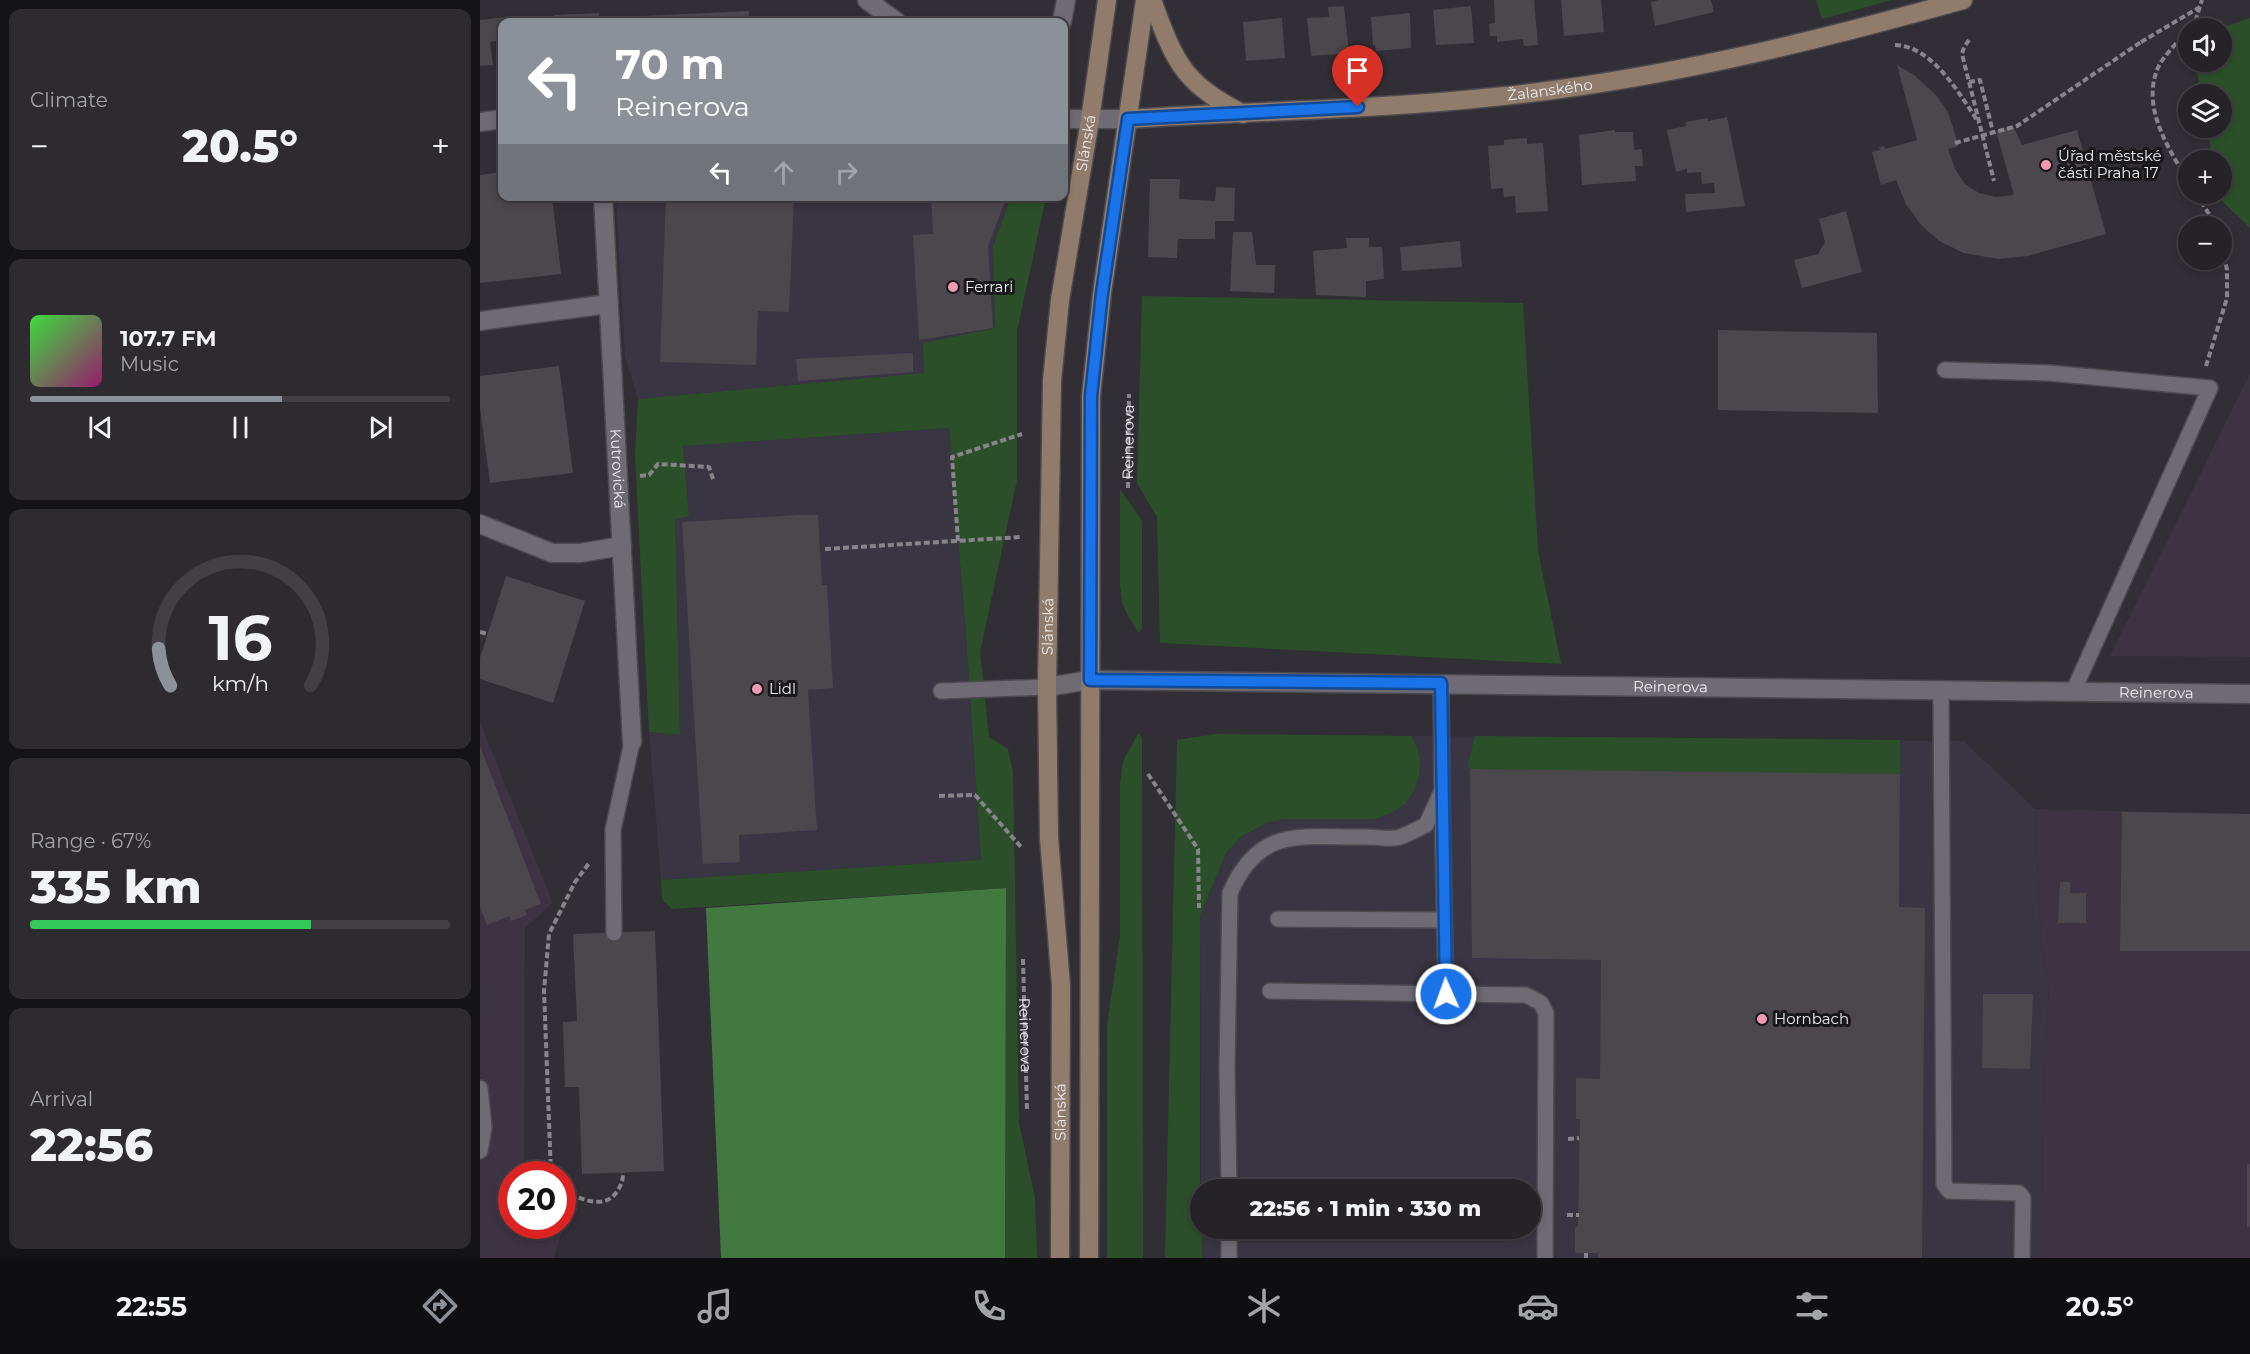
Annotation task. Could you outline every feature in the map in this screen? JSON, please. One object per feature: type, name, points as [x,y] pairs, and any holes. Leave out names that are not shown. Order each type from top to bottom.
[{"type":"main road","name":"Slánská","points":[[1060,1258],[1061,986],[1049,838],[1047,687],[1055,341],[1107,0]]},
{"type":"main road","name":"Slánská","points":[[1089,1258],[1091,396],[1102,293],[1145,0]]},
{"type":"main road","points":[[1152,0],[1164,31],[1185,71],[1214,97],[1243,114]]},
{"type":"main road","name":"Žalanského","points":[[1128,119],[1243,114],[1495,97],[1619,80],[1755,54],[1963,0]]},
{"type":"street","points":[[867,0],[892,18]]},
{"type":"street","points":[[1068,119],[1128,119]]},
{"type":"street","points":[[480,122],[498,120]]},
{"type":"street","name":"Kutrovická","points":[[603,201],[632,742]]},
{"type":"street","points":[[480,321],[609,304]]},
{"type":"street","points":[[480,524],[552,554],[580,554],[622,546]]},
{"type":"street","name":"Reinerova","points":[[1047,687],[1090,680],[2250,693]]},
{"type":"lane","points":[[1945,370],[2049,373],[2210,388],[2073,692]]},
{"type":"lane","points":[[1441,683],[1443,920],[1446,994]]},
{"type":"lane","points":[[941,691],[1047,687]]},
{"type":"lane","points":[[1941,690],[1944,1184],[1949,1191],[2019,1193],[2023,1198],[2022,1258]]},
{"type":"lane","points":[[614,933],[613,830],[632,742]]},
{"type":"lane","points":[[1229,1179],[1229,908],[1230,893],[1238,876],[1252,857],[1267,844],[1293,838],[1398,837],[1426,825],[1442,790]]},
{"type":"lane","points":[[1278,919],[1443,920]]},
{"type":"lane","points":[[1270,991],[1526,995],[1541,1003],[1546,1013],[1545,1258]]},
{"type":"lane","points":[[480,1088],[484,1127],[480,1149]]},
{"type":"lane","points":[[1229,1239],[1229,1258]]},
{"type":"path","points":[[2196,18],[2202,0]]},
{"type":"path","points":[[1955,143],[2017,126],[2141,42],[2200,7]]},
{"type":"path","points":[[1969,40],[1962,54],[1994,181]]},
{"type":"path","points":[[2178,42],[2157,68],[2152,97],[2163,140],[2178,165]]},
{"type":"path","points":[[1891,45],[1912,49],[1944,73],[1959,91],[1981,126]]},
{"type":"path","points":[[1970,82],[1980,80],[1994,132]]},
{"type":"path","points":[[2200,387],[2227,298],[2228,270]]},
{"type":"path","name":"Reinerova","points":[[1128,394],[1128,488]]},
{"type":"path","points":[[958,541],[952,457],[1022,434]]},
{"type":"path","points":[[618,478],[649,475],[658,464],[709,467],[713,479]]},
{"type":"path","points":[[825,549],[1021,537]]},
{"type":"path","points":[[480,632],[488,634]]},
{"type":"path","points":[[1148,774],[1198,849],[1199,908]]},
{"type":"path","points":[[939,796],[975,795],[1021,847]]},
{"type":"path","points":[[551,1161],[544,990],[549,934],[575,882],[613,830]]},
{"type":"path","name":"Reinerova","points":[[1023,959],[1027,1110]]},
{"type":"path","points":[[1568,1139],[1579,1138]]},
{"type":"path","points":[[576,1196],[596,1204],[605,1202],[614,1197],[619,1189],[623,1182],[623,1172]]},
{"type":"path","points":[[1566,1215],[1579,1215]]},
{"type":"shaded area","points":[[616,201],[1010,201],[993,246],[995,328],[924,343],[924,373],[638,399],[625,357]]},
{"type":"shaded area","points":[[2250,374],[2250,657],[2110,656]]},
{"type":"shaded area","points":[[949,428],[981,860],[661,880],[649,732],[680,735],[675,518],[689,515],[683,446]]},
{"type":"shaded area","points":[[480,722],[553,903],[525,928],[524,1161],[498,1161],[498,1239],[560,1239],[554,1258],[480,1258]]},
{"type":"shaded area","points":[[1412,736],[1964,741],[2035,809],[2041,943],[2049,984],[2043,1105],[2042,1258],[1202,1258],[1202,1239],[1541,1239],[1541,1179],[1201,1179],[1200,916],[1226,853],[1241,837],[1266,823],[1284,819],[1373,819],[1417,747]]},
{"type":"shaded area","points":[[2035,809],[2250,814],[2250,1258],[2042,1258],[2043,1105],[2049,984],[2041,943]]},
{"type":"green space","points":[[1816,0],[1892,0],[1822,19]]},
{"type":"green space","points":[[2250,18],[2250,228],[2225,204],[2232,204],[2232,150],[2211,150],[2209,138],[2232,138],[2232,84],[2199,84],[2197,72],[2232,72],[2232,24]]},
{"type":"green space","points":[[1010,201],[1045,201],[1017,331],[1017,480],[980,652],[989,737],[1008,749],[1013,771],[1019,1123],[1035,1198],[1037,1258],[1005,1258],[1006,888],[672,909],[662,899],[661,880],[981,860],[949,428],[683,446],[689,516],[675,519],[680,735],[649,732],[635,455],[638,399],[924,373],[923,343],[995,328],[993,246]]},
{"type":"green space","points":[[1142,296],[1523,303],[1538,551],[1561,664],[1160,643],[1157,517],[1137,483]]},
{"type":"green space","points":[[1120,489],[1142,521],[1142,628],[1139,633],[1122,603]]},
{"type":"green space","points":[[1138,734],[1142,737],[1143,1258],[1107,1258],[1107,1026],[1120,936],[1120,784],[1123,761]]},
{"type":"green space","points":[[1216,734],[1412,736],[1420,762],[1419,776],[1414,790],[1405,804],[1389,814],[1373,819],[1284,819],[1266,823],[1241,837],[1226,853],[1200,916],[1200,1179],[1190,1179],[1190,1239],[1202,1239],[1202,1258],[1165,1258],[1177,740]]},
{"type":"green space","points":[[1475,736],[1900,740],[1900,774],[1475,770],[1470,769],[1468,764]]},
{"type":"green space","points":[[1006,888],[1005,1258],[721,1258],[706,908]]},
{"type":"building","points":[[1494,0],[1534,0],[1538,45],[1524,46],[1523,39],[1497,42],[1497,36],[1490,36],[1489,24],[1495,23]]},
{"type":"building","points":[[1561,0],[1601,0],[1604,32],[1564,36]]},
{"type":"building","points":[[1711,0],[1714,12],[1655,26],[1651,2]]},
{"type":"building","points":[[1344,6],[1349,53],[1311,56],[1307,18],[1329,17],[1328,7]]},
{"type":"building","points":[[1471,6],[1474,43],[1436,45],[1433,10]]},
{"type":"building","points":[[749,11],[749,18],[641,18],[641,16]]},
{"type":"building","points":[[599,13],[599,18],[554,18],[554,15]]},
{"type":"building","points":[[1410,13],[1411,48],[1376,51],[1373,45],[1371,17]]},
{"type":"building","points":[[498,18],[498,46],[496,46],[496,41],[490,42],[493,65],[480,66],[480,20]]},
{"type":"building","points":[[1282,18],[1285,58],[1246,61],[1243,22]]},
{"type":"building","name":"Úřad městské části Praha 17","points":[[1897,65],[1914,75],[1936,95],[1948,112],[1959,146],[1948,149],[1955,169],[1965,184],[1979,193],[1996,197],[2014,195],[1996,131],[2013,126],[2022,145],[2077,130],[2106,234],[2028,256],[1998,259],[1964,253],[1941,242],[1931,234],[1921,225],[1906,204],[1896,180],[1881,185],[1872,152],[1880,150],[1879,147],[1884,146],[1885,149],[1917,140]]},
{"type":"building","points":[[1727,117],[1745,206],[1686,212],[1685,194],[1715,193],[1714,183],[1702,184],[1701,172],[1687,173],[1687,169],[1676,172],[1667,130],[1686,126],[1685,122]]},
{"type":"building","points":[[1615,130],[1615,132],[1633,132],[1634,150],[1642,149],[1643,166],[1635,166],[1636,181],[1582,185],[1579,135]]},
{"type":"building","points":[[1527,138],[1527,144],[1543,143],[1548,211],[1516,213],[1515,196],[1504,197],[1503,188],[1491,189],[1488,146],[1504,145],[1504,140]]},
{"type":"building","points":[[498,173],[498,201],[553,201],[561,274],[480,283],[480,175]]},
{"type":"building","points":[[1150,179],[1180,179],[1179,199],[1215,201],[1216,187],[1235,188],[1234,221],[1215,221],[1215,239],[1178,239],[1177,258],[1148,257]]},
{"type":"building","points":[[666,201],[794,201],[789,312],[758,311],[756,365],[660,362]]},
{"type":"building","name":"Ferrari","points":[[931,201],[1005,201],[988,246],[993,328],[919,340],[913,235],[933,234]]},
{"type":"building","points":[[1846,211],[1862,272],[1802,288],[1794,260],[1818,254],[1825,242],[1819,219]]},
{"type":"building","points":[[1233,232],[1252,232],[1256,265],[1275,265],[1274,293],[1230,291]]},
{"type":"building","points":[[1346,238],[1369,238],[1369,247],[1382,247],[1384,279],[1366,281],[1366,297],[1316,295],[1313,251],[1347,248]]},
{"type":"building","points":[[1460,241],[1462,267],[1402,271],[1400,247]]},
{"type":"building","points":[[1718,330],[1877,333],[1878,413],[1718,410]]},
{"type":"building","points":[[913,353],[913,372],[798,381],[796,359]]},
{"type":"building","points":[[559,366],[573,473],[490,483],[480,407],[480,376]]},
{"type":"building","name":"Lidl","points":[[818,515],[822,585],[827,585],[833,688],[808,690],[817,830],[739,835],[740,862],[703,864],[682,522]]},
{"type":"building","points":[[506,576],[585,601],[553,703],[480,679],[480,658]]},
{"type":"building","points":[[480,746],[541,904],[525,910],[527,915],[511,921],[509,916],[487,925],[480,907]]},
{"type":"building","name":"Hornbach","points":[[1470,769],[1900,774],[1899,907],[1925,908],[1922,1258],[1598,1258],[1598,1253],[1575,1253],[1575,1227],[1578,1227],[1580,1119],[1576,1119],[1576,1078],[1600,1079],[1601,960],[1472,958]]},
{"type":"building","points":[[2122,812],[2250,814],[2250,951],[2120,951]]},
{"type":"building","points":[[2060,882],[2070,882],[2070,893],[2086,893],[2086,923],[2058,923]]},
{"type":"building","points":[[655,931],[664,1171],[582,1174],[579,1087],[565,1087],[563,1022],[577,1021],[573,934]]},
{"type":"building","points":[[1983,994],[2033,994],[2030,1069],[1982,1068]]},
{"type":"building","points":[[2247,1164],[2250,1164],[2250,1227],[2247,1227]]},
{"type":"place","name":"Úřad městské části Praha 17","points":[[2046,165]]},
{"type":"place","name":"Ferrari","points":[[953,287]]},
{"type":"place","name":"Lidl","points":[[757,689]]},
{"type":"place","name":"Hornbach","points":[[1762,1019]]},
{"type":"route","points":[[1358,107],[1128,119],[1102,293],[1091,396],[1090,680],[1441,683],[1443,920],[1446,994]]}]
